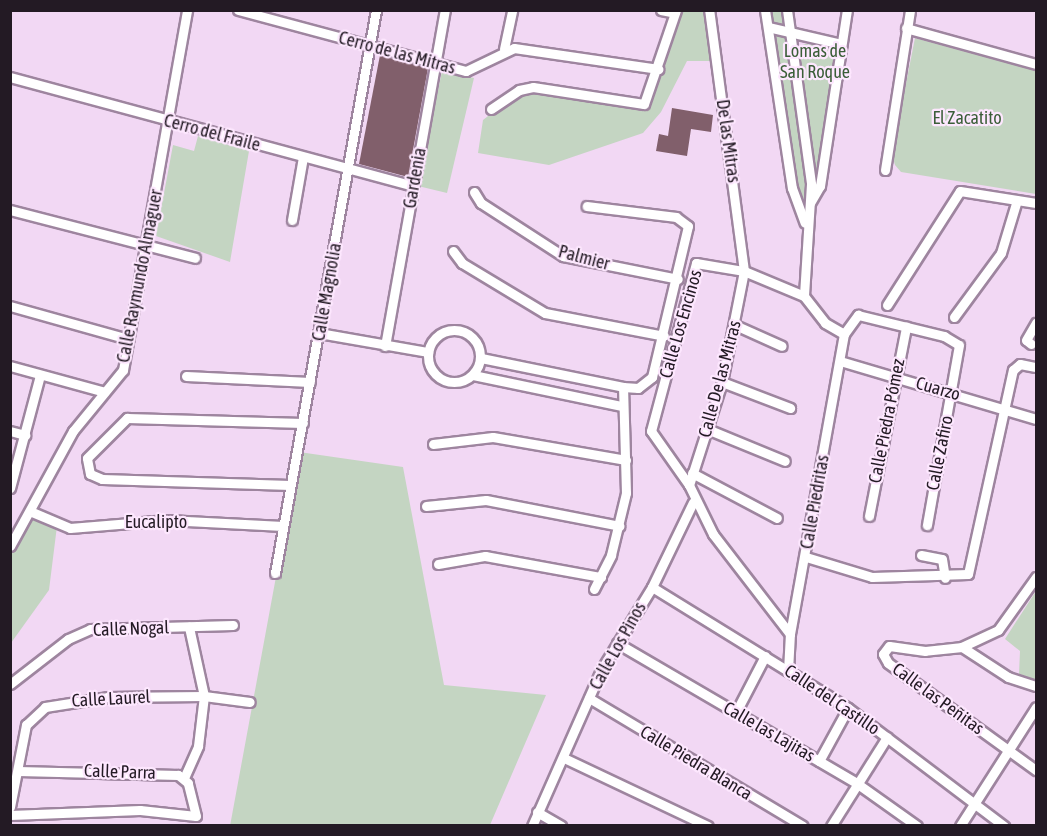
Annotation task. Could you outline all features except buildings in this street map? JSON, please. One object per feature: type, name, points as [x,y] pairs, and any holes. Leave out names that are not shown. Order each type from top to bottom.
[{"type":"street","name":"Calle Raymundo Almaguer","points":[[10,546],[32,512],[73,431],[123,370],[169,122],[187,10]]},
{"type":"street","name":"Cerro de las Mitras","points":[[238,10],[472,71],[504,49]]},
{"type":"street","name":"Calle Magnolia","points":[[275,573],[320,333],[376,10]]},
{"type":"street","name":"Gardenia","points":[[385,346],[445,10]]},
{"type":"street","points":[[512,10],[504,49],[550,50],[658,69]]},
{"type":"street","points":[[491,109],[526,88],[633,105],[644,104],[651,95],[675,12],[662,10]]},
{"type":"street","name":"De las Mitras","points":[[709,10],[744,271]]},
{"type":"street","points":[[765,10],[798,208],[805,223]]},
{"type":"street","points":[[787,10],[810,203]]},
{"type":"street","points":[[804,296],[805,223],[810,203],[820,186],[847,10]]},
{"type":"street","points":[[885,170],[910,10]]},
{"type":"street","points":[[768,27],[841,44]]},
{"type":"street","points":[[906,28],[1036,64]]},
{"type":"street","name":"Cerro del Fraile","points":[[10,77],[169,122],[414,186]]},
{"type":"street","points":[[292,220],[303,157]]},
{"type":"street","points":[[887,305],[960,191],[1036,203]]},
{"type":"street","name":"Palmier","points":[[474,192],[482,203],[563,256],[678,279]]},
{"type":"street","points":[[954,317],[1001,253],[1017,200]]},
{"type":"street","points":[[798,208],[810,203]]},
{"type":"street","points":[[481,358],[623,387],[638,388],[652,378],[678,279],[686,223],[587,206]]},
{"type":"street","points":[[10,210],[195,258]]},
{"type":"street","points":[[453,251],[462,263],[545,313],[664,336]]},
{"type":"street","name":"Calle Los Encinos","points":[[689,485],[651,431],[694,265],[704,261],[744,271]]},
{"type":"street","points":[[744,271],[804,296],[825,322],[844,334]]},
{"type":"street","name":"Calle De las Mitras","points":[[689,485],[722,382],[744,271]]},
{"type":"street","points":[[10,306],[128,339]]},
{"type":"street","name":"Calle Piedritas","points":[[788,670],[790,634],[806,557],[844,334],[852,318],[866,315],[906,327]]},
{"type":"street","points":[[1029,343],[1036,323]]},
{"type":"street","points":[[735,325],[782,346]]},
{"type":"street","name":"Calle Zafiro","points":[[906,327],[959,345],[927,525]]},
{"type":"street","name":"Calle Piedra Pómez","points":[[869,516],[906,327]]},
{"type":"street","points":[[473,375],[481,358],[476,339],[459,330],[440,334],[428,352],[431,369],[445,381],[473,375],[621,406]]},
{"type":"street","points":[[320,333],[428,352]]},
{"type":"street","name":"Cuarzo","points":[[840,360],[1036,418]]},
{"type":"street","points":[[10,366],[105,393]]},
{"type":"street","points":[[806,557],[859,575],[964,577],[974,564],[1014,367],[1036,367]]},
{"type":"street","points":[[10,488],[40,375]]},
{"type":"street","points":[[186,376],[310,382]]},
{"type":"street","points":[[722,382],[790,408]]},
{"type":"street","points":[[594,589],[620,526],[626,460],[621,406],[623,387]]},
{"type":"street","points":[[291,485],[94,476],[87,458],[117,424],[133,417],[303,423]]},
{"type":"street","points":[[707,429],[785,460]]},
{"type":"street","points":[[10,431],[25,435]]},
{"type":"street","points":[[433,444],[493,437],[626,460]]},
{"type":"street","points":[[692,473],[777,518]]},
{"type":"street","points":[[689,485],[693,502],[790,634]]},
{"type":"street","points":[[426,506],[486,500],[620,526]]},
{"type":"street","name":"Calle Los Pinos","points":[[532,825],[589,699],[617,643],[652,587],[693,502]]},
{"type":"street","name":"Eucalipto","points":[[32,512],[70,528],[167,520],[283,526]]},
{"type":"street","points":[[921,555],[942,559],[945,578]]},
{"type":"street","points":[[438,564],[485,556],[601,576]]},
{"type":"street","points":[[1036,577],[1004,626],[962,647],[990,667],[1036,686]]},
{"type":"street","name":"Calle del Castillo","points":[[652,587],[848,708],[1004,825]]},
{"type":"street","points":[[777,617],[794,615]]},
{"type":"street","name":"Calle Nogal","points":[[10,684],[68,639],[90,629],[233,626]]},
{"type":"street","points":[[10,815],[140,810],[191,819],[196,814],[184,778],[198,746],[204,696],[189,627]]},
{"type":"street","name":"Calle las Lajitas","points":[[617,643],[855,782],[917,825]]},
{"type":"street","name":"Calle las Peñitas","points":[[962,647],[925,651],[889,646],[883,654],[888,663],[1036,770]]},
{"type":"street","points":[[736,712],[765,656]]},
{"type":"street","name":"Calle Laurel","points":[[10,807],[26,724],[45,707],[108,697],[204,696],[250,702]]},
{"type":"street","name":"Calle Piedra Blanca","points":[[589,699],[803,825]]},
{"type":"street","points":[[960,825],[1036,707]]},
{"type":"street","points":[[819,761],[848,708]]},
{"type":"street","points":[[831,825],[855,782],[887,737]]},
{"type":"street","points":[[564,758],[708,825]]},
{"type":"street","name":"Calle Parra","points":[[18,771],[184,778]]},
{"type":"street","points":[[537,812],[561,825]]},
{"type":"green space","points":[[679,11],[706,11],[711,61],[687,61],[661,112],[643,133],[549,165],[478,153],[483,120],[529,84],[650,100]]},
{"type":"green space","name":"Lomas de San Roque","points":[[769,11],[785,11],[810,191],[805,201],[797,190]]},
{"type":"green space","name":"El Zacatito","points":[[915,38],[1036,71],[1036,194],[901,172],[895,165],[892,154]]},
{"type":"green space","name":"Lomas de San Roque","points":[[804,44],[833,46],[836,58],[814,195],[795,56]]},
{"type":"green space","points":[[442,71],[474,78],[447,193],[418,186]]},
{"type":"green space","points":[[198,136],[249,151],[230,262],[156,236],[173,145],[194,151]]},
{"type":"green space","points":[[299,452],[403,467],[444,685],[546,695],[490,825],[230,826]]},
{"type":"green space","points":[[34,516],[57,526],[49,590],[11,643],[11,554]]},
{"type":"green space","points":[[1036,591],[1036,680],[1019,674],[1020,651],[1005,639]]}]
